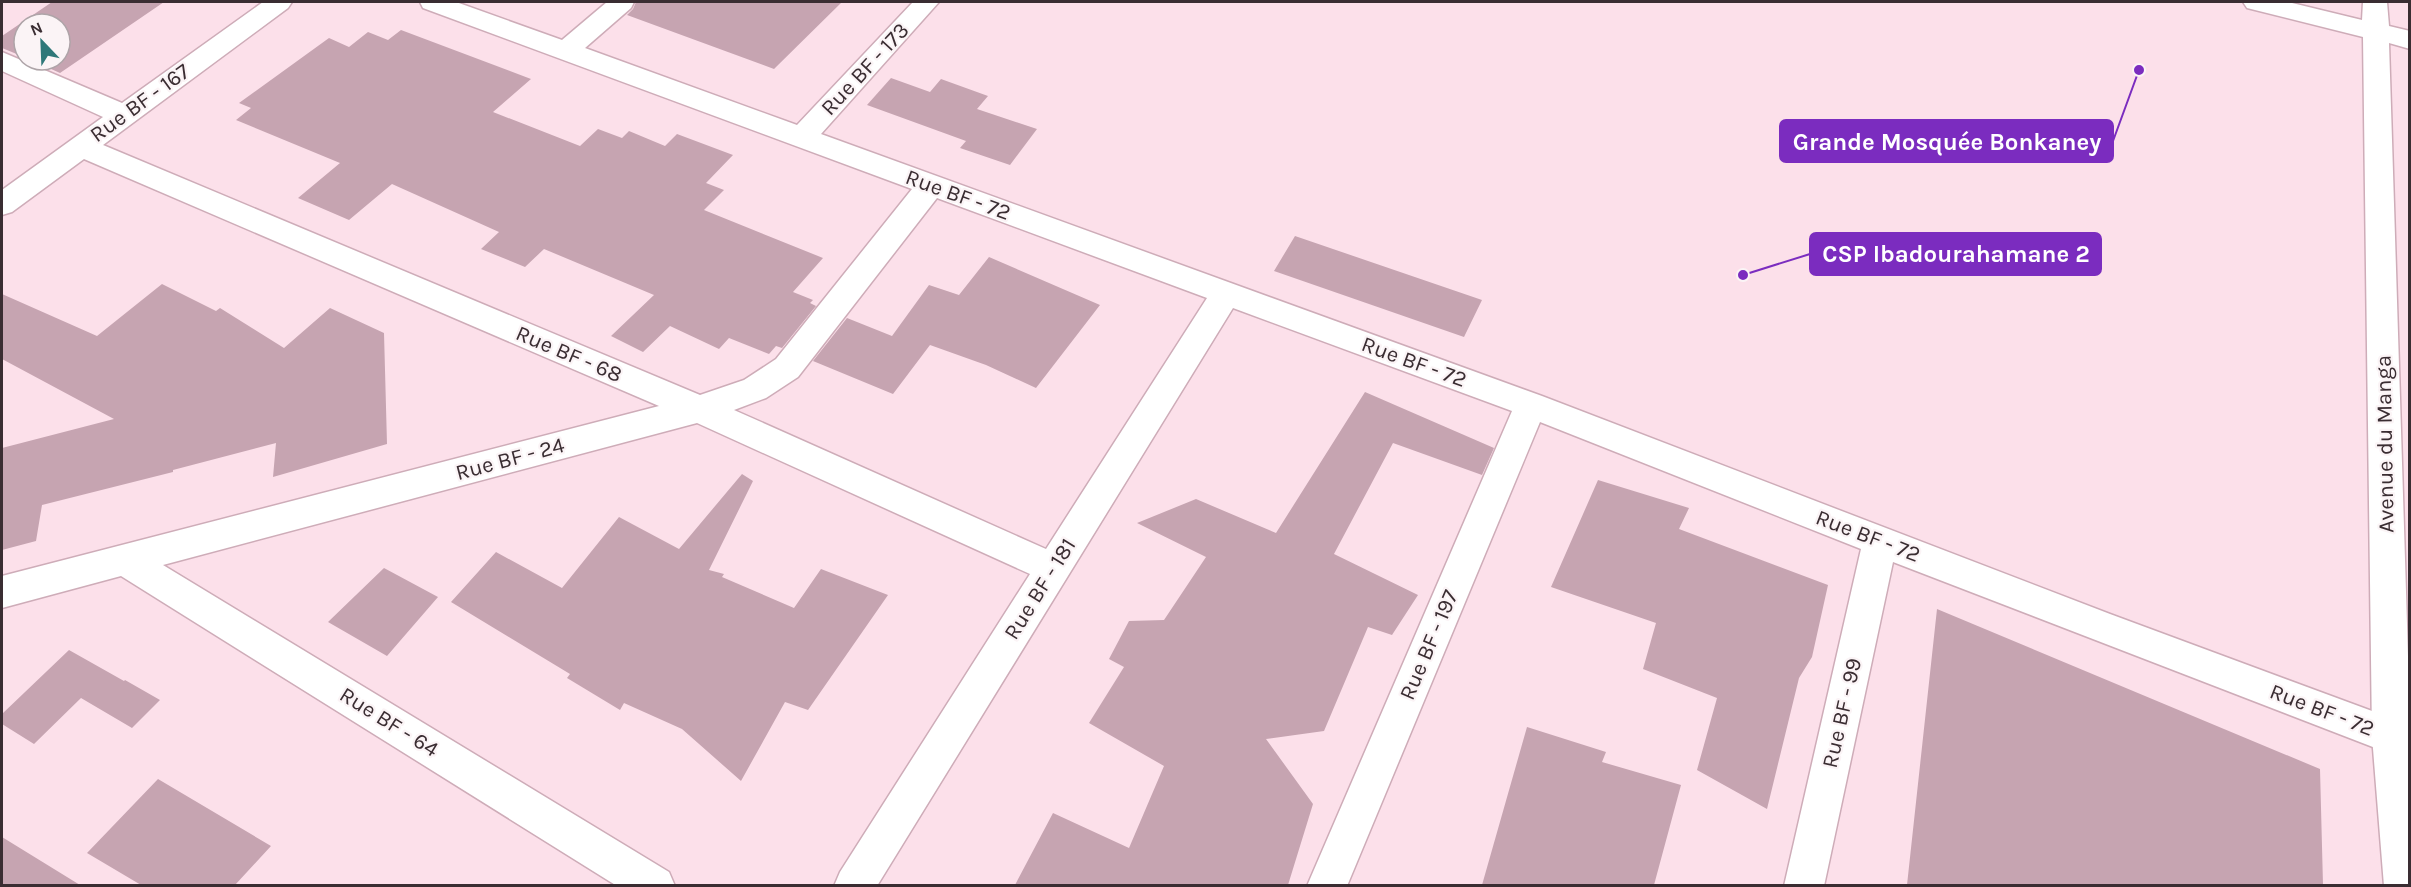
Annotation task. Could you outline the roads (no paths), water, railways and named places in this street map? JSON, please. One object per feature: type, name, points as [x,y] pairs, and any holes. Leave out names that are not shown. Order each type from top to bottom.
[{"type":"street","name":"Rue BF - 167","points":[[2,205],[279,2]]},
{"type":"street","name":"Rue BF - 72","points":[[432,2],[803,136],[931,186],[1531,405],[2391,736]]},
{"type":"street","points":[[566,51],[622,2]]},
{"type":"street","name":"Rue BF - 173","points":[[803,136],[927,2]]},
{"type":"street","points":[[2256,2],[2375,16],[2409,40]]},
{"type":"street","name":"Avenue du Manga","points":[[2375,16],[2391,736],[2404,885]]},
{"type":"street","points":[[2,61],[123,115]]},
{"type":"street","name":"Rue BF - 68","points":[[81,147],[699,409],[1053,568]]},
{"type":"street","name":"Rue BF - 24","points":[[2,592],[699,409],[754,389],[787,368],[931,186]]},
{"type":"street","name":"Rue BF - 181","points":[[854,885],[1226,293]]},
{"type":"street","name":"Rue BF - 197","points":[[1327,885],[1531,405]]},
{"type":"street","name":"Rue BF - 99","points":[[1804,885],[1880,541]]},
{"type":"street","name":"Rue BF - 64","points":[[123,559],[655,885]]},
{"type":"place","name":"Grande Mosquée Bonkaney","points":[[2139,70]]},
{"type":"place","name":"CSP Ibadourahamane 2","points":[[1743,275]]}]
